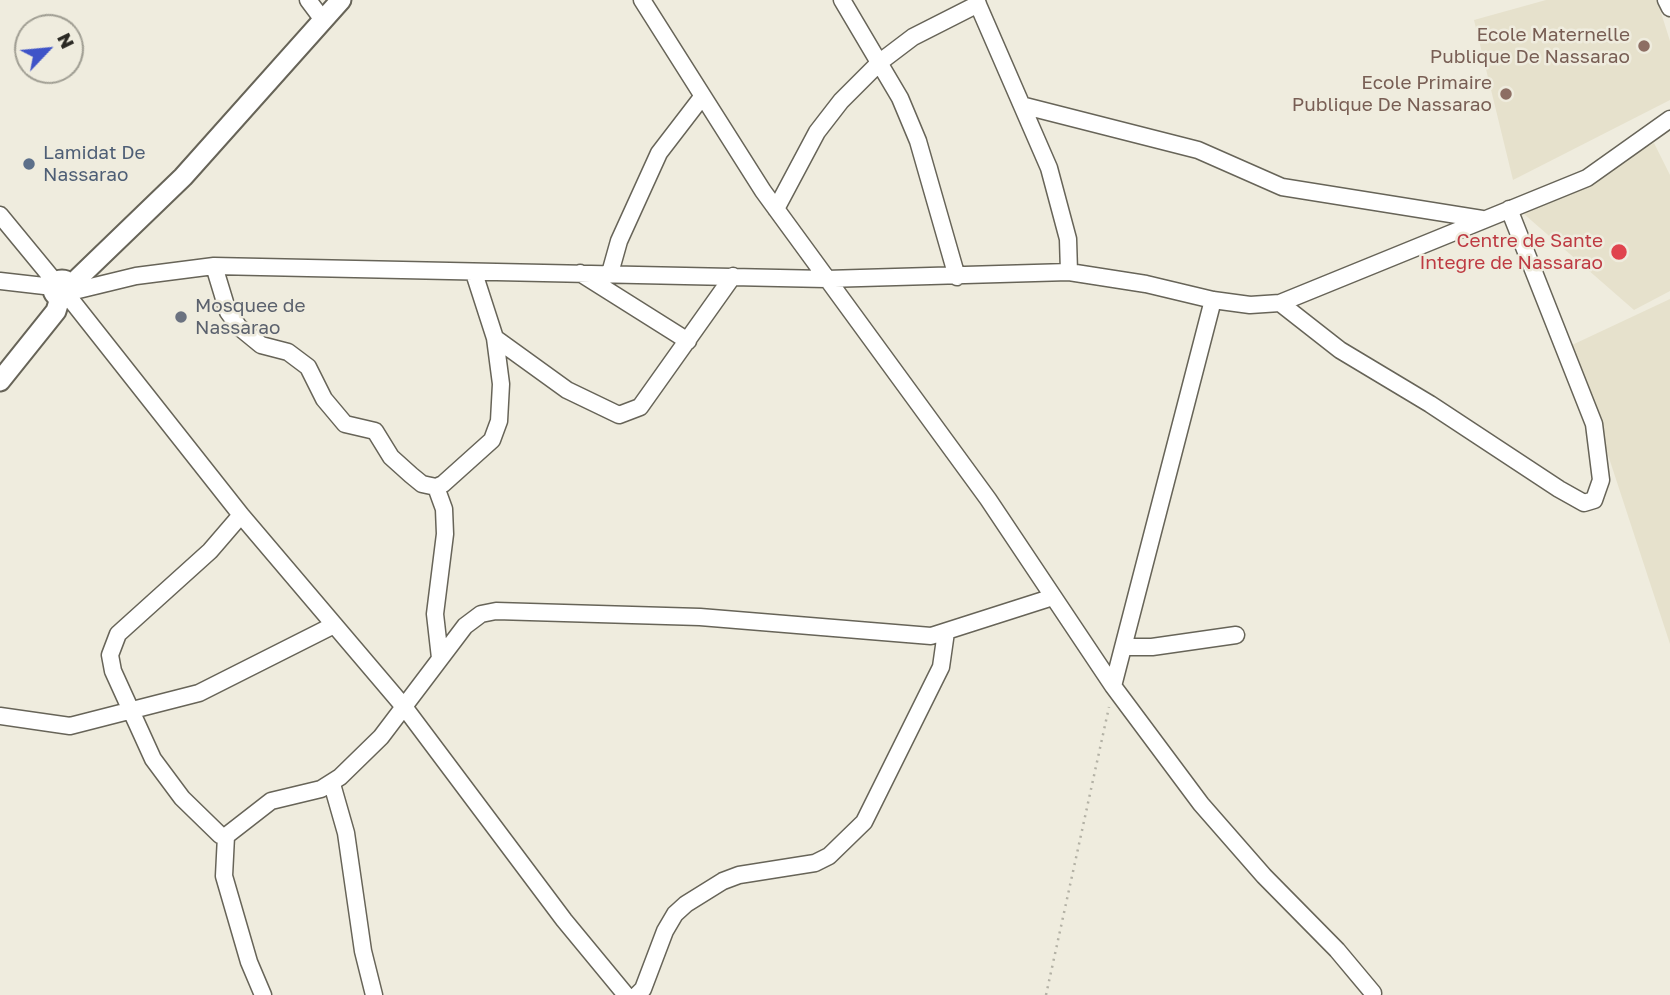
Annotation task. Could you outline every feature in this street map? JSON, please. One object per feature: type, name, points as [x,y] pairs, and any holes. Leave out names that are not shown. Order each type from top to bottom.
[{"type":"street","points":[[308,0],[323,20]]},
{"type":"street","points":[[0,381],[56,311],[63,291],[183,177],[341,0]]},
{"type":"street","points":[[642,0],[776,209],[988,499],[1113,686],[1202,804],[1264,876],[1338,950],[1373,993]]},
{"type":"street","points":[[842,0],[880,62],[918,141],[957,277]]},
{"type":"street","points":[[1666,0],[1670,8]]},
{"type":"street","points":[[776,209],[817,132],[841,101],[880,62],[913,37],[977,2],[1025,106],[1061,209],[1068,239],[1069,272]]},
{"type":"street","points":[[610,273],[618,242],[659,153],[702,97]]},
{"type":"street","points":[[1025,106],[1198,150],[1282,187],[1484,219]]},
{"type":"street","points":[[0,281],[63,291],[136,276],[214,266],[826,279],[1069,272],[1146,284],[1213,300],[1250,305],[1280,303],[1587,178],[1670,119]]},
{"type":"street","points":[[1280,303],[1340,350],[1430,404],[1559,489],[1584,503],[1594,500],[1601,480],[1594,424],[1509,209]]},
{"type":"street","points":[[0,215],[241,515],[405,708],[564,920],[626,995]]},
{"type":"street","points":[[214,266],[228,312],[239,327],[261,345],[288,352],[307,367],[324,399],[345,424],[375,432],[391,457],[422,484],[436,487],[443,484],[492,440],[499,421],[501,384],[495,338],[474,273]]},
{"type":"street","points":[[578,272],[688,341]]},
{"type":"street","points":[[495,338],[567,390],[620,415],[640,407],[733,276]]},
{"type":"street","points":[[1113,686],[1213,300]]},
{"type":"street","points":[[436,487],[444,509],[445,534],[435,614],[440,658]]},
{"type":"street","points":[[241,515],[210,551],[113,642],[110,655],[113,671],[153,759],[181,797],[220,835],[226,836],[271,802],[332,783],[381,737],[465,626],[481,614],[496,611],[700,617],[912,635],[946,632],[1053,597]]},
{"type":"street","points":[[0,716],[70,726],[199,693],[334,625]]},
{"type":"street","points":[[637,995],[643,989],[664,931],[675,914],[686,904],[723,881],[739,875],[815,863],[829,856],[864,822],[941,667],[946,632]]},
{"type":"street","points":[[1124,647],[1152,648],[1236,635]]},
{"type":"street","points":[[332,783],[346,833],[363,951],[374,995]]},
{"type":"street","points":[[226,836],[224,876],[249,962],[263,995]]},
{"type":"path","points":[[1046,995],[1113,686]]},
{"type":"shaded area","points":[[1546,0],[1657,0],[1670,41],[1670,100],[1513,180],[1474,20]]},
{"type":"shaded area","name":"Centre de Sante Integre de Nassarao","points":[[1654,143],[1670,175],[1670,291],[1634,310],[1524,214]]},
{"type":"shaded area","points":[[1670,299],[1670,644],[1572,345]]},
{"type":"place","name":"Ecole Maternelle Publique De Nassarao","points":[[1644,46]]},
{"type":"place","name":"Ecole Primaire Publique De Nassarao","points":[[1506,94]]},
{"type":"place","name":"Lamidat De Nassarao","points":[[29,164]]},
{"type":"place","name":"Centre de Sante Integre de Nassarao","points":[[1619,252]]},
{"type":"place","name":"Mosquee de Nassarao","points":[[181,317]]}]
